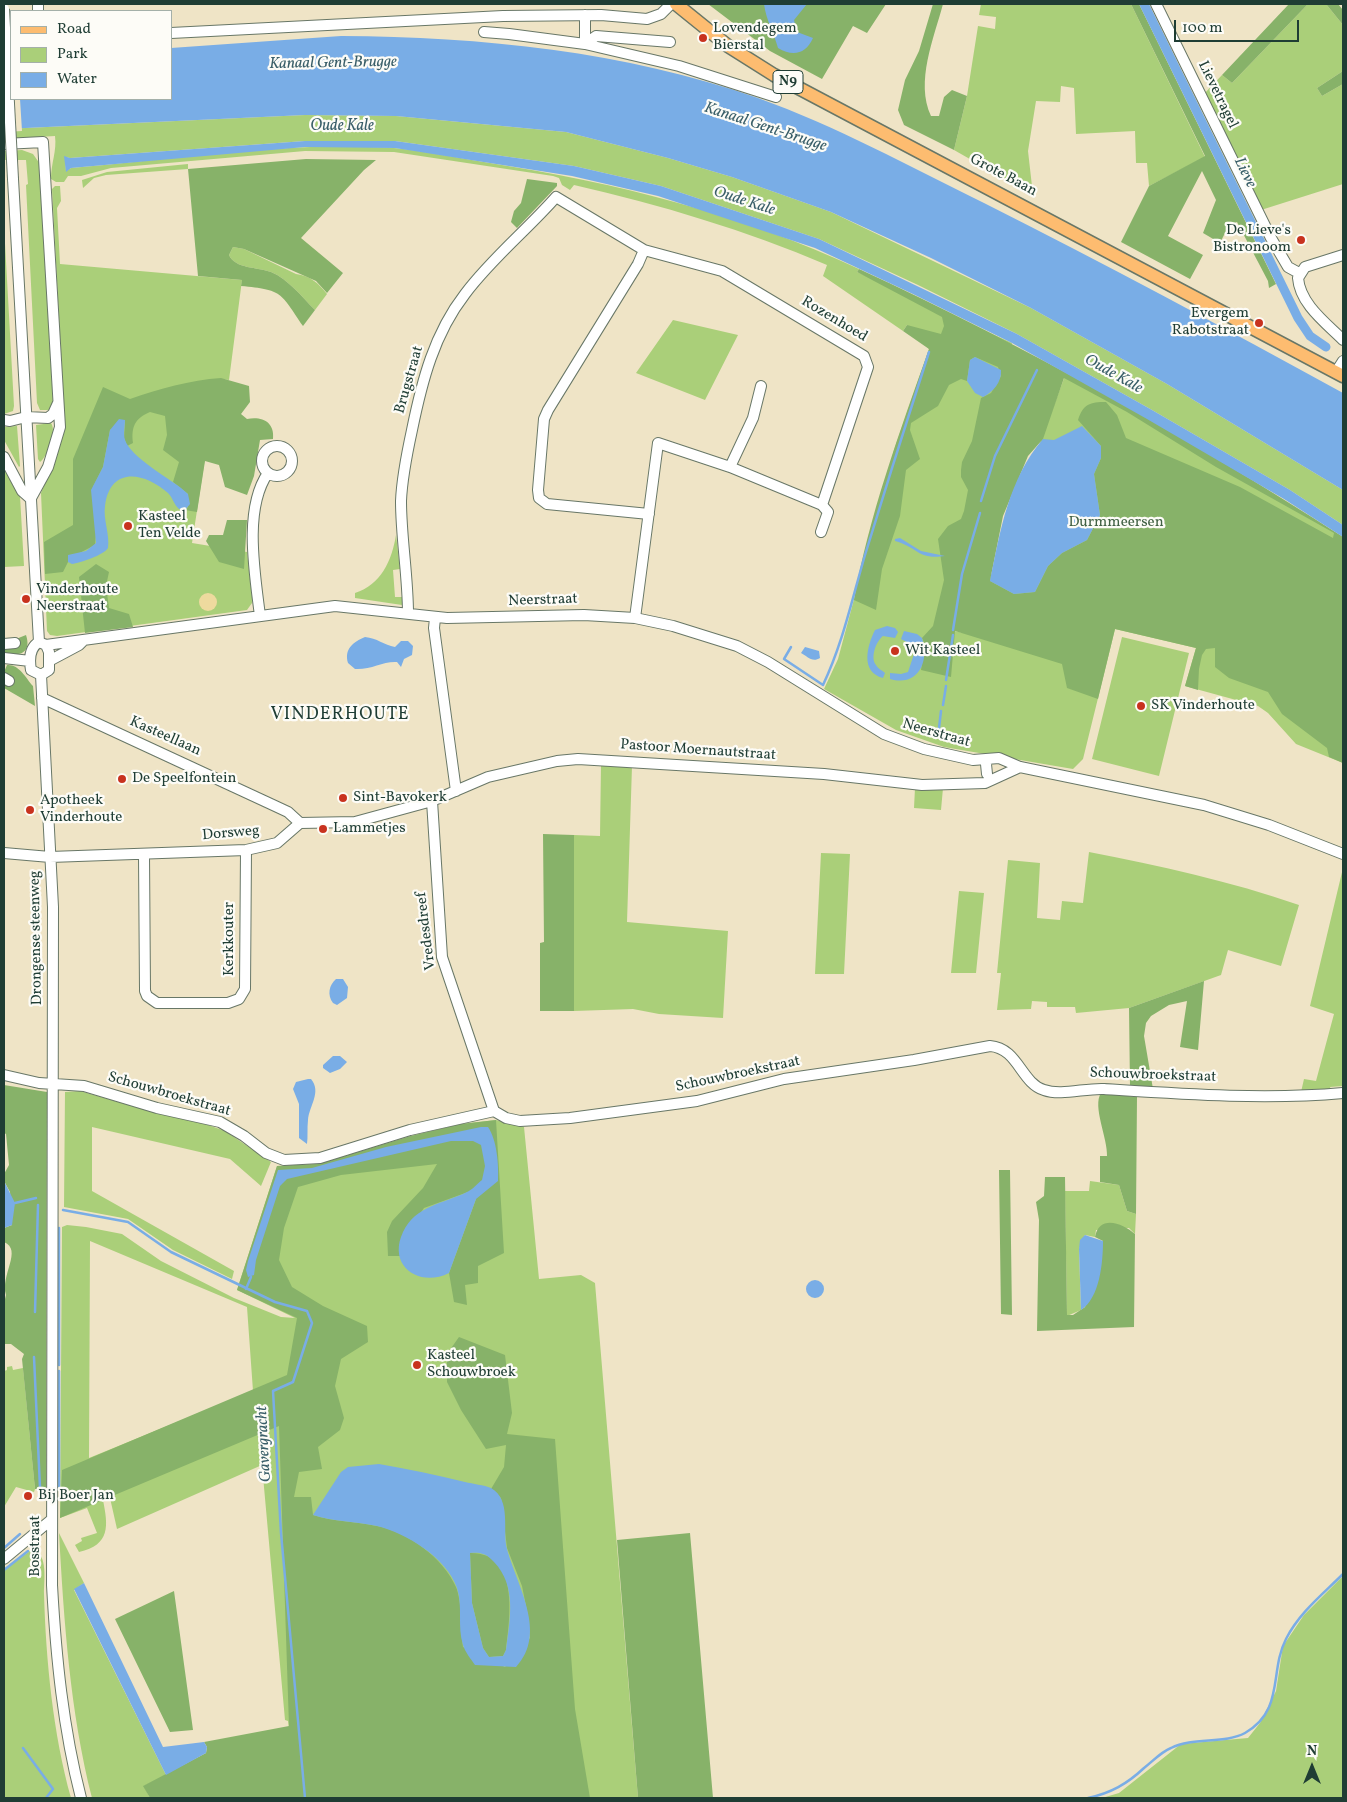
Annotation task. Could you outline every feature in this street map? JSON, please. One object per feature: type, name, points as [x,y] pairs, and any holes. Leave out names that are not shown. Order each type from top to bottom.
[{"type":"main road","name":"Grote Baan","points":[[676,4],[728,46],[774,74],[1340,374]]},
{"type":"street","points":[[172,33],[434,19],[585,15],[647,19],[661,14],[671,4]]},
{"type":"street","name":"Lievetragel","points":[[1156,4],[1271,238],[1288,267],[1299,273]]},
{"type":"street","points":[[4,9],[31,498],[42,643],[49,662],[49,670],[41,675],[31,670],[30,661],[32,649],[42,643]]},
{"type":"street","points":[[585,15],[585,44]]},
{"type":"street","points":[[484,32],[585,44],[679,66],[738,83],[776,97]]},
{"type":"street","points":[[585,44],[596,36],[670,42]]},
{"type":"street","points":[[4,144],[43,142],[60,427],[57,444],[48,467],[31,498]]},
{"type":"street","name":"Rozenhoed","points":[[556,197],[644,250],[722,272],[864,356],[868,367],[822,505],[828,512],[821,532]]},
{"type":"street","name":"Brugstraat","points":[[408,614],[402,484],[420,389],[433,350],[441,331],[465,294],[481,274],[529,228],[556,197]]},
{"type":"street","points":[[644,250],[638,264],[548,410],[544,420],[538,490],[539,498],[546,504],[649,514]]},
{"type":"street","points":[[1343,255],[1311,264],[1299,273],[1298,284],[1310,306],[1343,340]]},
{"type":"street","points":[[1340,374],[1343,361]]},
{"type":"street","points":[[730,467],[753,418],[761,386]]},
{"type":"street","points":[[4,420],[10,421],[26,416],[48,418],[57,409],[58,402]]},
{"type":"street","points":[[635,618],[658,442],[730,467],[822,505]]},
{"type":"street","points":[[4,457],[22,491],[31,498]]},
{"type":"street","points":[[260,616],[252,534],[261,484],[268,473]]},
{"type":"street","name":"Neerstraat","points":[[42,643],[84,640],[335,606],[435,618],[584,615],[635,618],[673,626],[737,646],[768,662],[884,734],[924,749],[973,760],[989,770],[1020,767],[1204,805],[1269,825],[1343,854]]},
{"type":"street","points":[[435,618],[434,628],[456,791]]},
{"type":"street","name":"Neerstraat","points":[[49,662],[58,659],[84,640]]},
{"type":"street","points":[[4,644],[15,643]]},
{"type":"street","points":[[4,658],[30,661]]},
{"type":"street","name":"Drongense steenweg","points":[[41,675],[50,857],[53,1084],[52,1201]]},
{"type":"street","name":"Kasteellaan","points":[[42,698],[273,804],[288,812],[300,823]]},
{"type":"street","name":"Neerstraat","points":[[989,770],[999,758],[1006,768]]},
{"type":"street","name":"Pastoor Moernautstraat","points":[[432,801],[488,777],[578,759],[839,775],[922,785],[967,785],[989,770]]},
{"type":"street","points":[[300,823],[355,822],[432,801]]},
{"type":"street","name":"Vredesdreef","points":[[432,801],[442,957],[494,1111]]},
{"type":"street","name":"Dorsweg","points":[[4,853],[50,857],[246,850],[277,843],[300,823]]},
{"type":"street","name":"Kerkkouter","points":[[144,855],[145,991],[147,996],[157,1003],[228,1003],[239,999],[245,989],[246,850]]},
{"type":"street","name":"Schouwbroekstraat","points":[[4,1075],[53,1084],[84,1086],[150,1106],[220,1122],[244,1136],[266,1153],[277,1158],[290,1160],[320,1158],[410,1130],[494,1111],[506,1118],[520,1121],[570,1118],[697,1101],[784,1079],[914,1060],[990,1046],[999,1047],[1009,1054],[1036,1085],[1045,1091],[1103,1089],[1165,1094],[1302,1095],[1343,1093]]},
{"type":"street","name":"Bosstraat","points":[[52,1201],[52,1586],[58,1674],[68,1743],[80,1798]]},
{"type":"street","points":[[4,1559],[51,1520]]},
{"type":"green space","points":[[708,4],[886,4],[867,33],[853,26],[822,79],[770,51]]},
{"type":"green space","points":[[933,4],[943,4],[931,45],[925,75],[927,103],[931,116],[939,116],[944,97],[952,90],[967,96],[954,150],[904,125],[898,110],[905,80],[919,51]]},
{"type":"green space","points":[[981,4],[1131,4],[1205,157],[1149,186],[1147,163],[1136,163],[1135,131],[1076,134],[1074,88],[1061,86],[1060,102],[1036,101],[1028,151],[1033,195],[954,150],[967,96],[978,26],[995,29],[996,17],[979,15]]},
{"type":"green space","points":[[1131,4],[1139,4],[1276,284],[1269,288],[1268,281],[1237,222],[1229,225],[1220,243],[1203,233],[1216,200],[1202,171],[1168,236],[1203,255],[1190,279],[1121,242],[1149,186],[1205,156]]},
{"type":"green space","points":[[1289,4],[1308,4],[1232,83],[1222,75]]},
{"type":"green space","points":[[1308,4],[1326,4],[1343,25],[1343,71],[1317,88],[1322,96],[1343,84],[1343,184],[1261,210],[1203,95],[1222,75],[1232,83]]},
{"type":"green space","points":[[1326,4],[1338,4],[1343,10],[1343,25]]},
{"type":"green space","points":[[1343,71],[1343,84],[1322,96],[1317,88]]},
{"type":"green space","points":[[305,115],[396,116],[566,132],[668,158],[732,177],[831,212],[1031,308],[1167,384],[1343,490],[1343,525],[1290,490],[1017,334],[819,239],[661,186],[574,166],[395,141],[305,141],[65,157],[66,171],[71,168],[274,149],[355,146],[406,149],[585,180],[678,203],[770,232],[815,249],[859,269],[857,272],[1012,343],[954,631],[969,634],[1066,373],[1343,537],[1343,763],[1296,744],[1268,713],[1258,706],[1185,686],[1196,648],[1115,629],[1083,759],[1073,769],[944,747],[896,730],[824,689],[838,659],[894,450],[929,349],[907,325],[903,331],[823,276],[827,265],[734,230],[671,210],[574,185],[570,190],[562,185],[559,178],[553,176],[394,152],[305,151],[111,168],[81,176],[68,176],[64,182],[56,182],[51,179],[55,136],[4,139],[4,129]]},
{"type":"green space","points":[[22,150],[33,154],[40,164],[53,403],[50,410],[40,410],[37,403],[26,160],[4,160],[4,151]]},
{"type":"green space","points":[[306,159],[376,160],[364,170],[301,238],[343,273],[327,293],[316,281],[244,249],[233,247],[229,255],[236,263],[266,270],[277,275],[294,289],[315,310],[303,326],[284,299],[273,291],[241,286],[242,280],[198,276],[188,169]]},
{"type":"green space","points":[[188,164],[188,169],[106,175],[94,178],[83,188],[82,180],[107,172]]},
{"type":"green space","points":[[527,179],[557,183],[557,186],[517,228],[511,222],[514,211],[521,203]]},
{"type":"green space","points":[[55,186],[60,186],[61,201],[57,208],[60,264],[242,280],[229,380],[221,379],[210,426],[192,543],[247,552],[252,603],[247,610],[57,636],[50,635],[47,631],[41,493],[57,453],[64,409],[52,189]]},
{"type":"green space","points":[[4,225],[14,406],[13,411],[4,414]]},
{"type":"green space","points":[[233,247],[244,249],[296,274],[310,278],[327,294],[315,310],[277,275],[266,270],[241,265],[232,260],[229,255]]},
{"type":"green space","name":"Durmmeersen","points":[[859,269],[1045,361],[1166,429],[1343,537],[1343,763],[1329,757],[1327,748],[1282,714],[1268,692],[1229,678],[1215,667],[1215,648],[1206,649],[1202,655],[1198,690],[1185,686],[1196,648],[1115,629],[1098,699],[1067,688],[1062,664],[955,631],[951,677],[921,670],[925,645],[922,638],[933,626],[944,580],[938,539],[948,526],[961,519],[968,490],[961,477],[962,462],[972,441],[981,398],[991,393],[1001,376],[998,367],[975,357],[970,360],[967,381],[961,379],[949,385],[938,406],[911,423],[910,430],[920,459],[906,470],[900,516],[882,569],[876,610],[854,600],[860,568],[877,505],[896,442],[929,349],[903,331],[907,325],[941,334],[944,326],[942,317],[857,272]],"holes":[[[1064,378],[1127,412],[1216,467],[1334,533],[1333,538],[1240,487],[1126,438],[1117,415],[1106,402],[1091,403],[1082,410],[1078,420],[1101,446],[1101,458],[1094,474],[1100,515],[1087,540],[1062,553],[1048,566],[1035,592],[1014,594],[990,581],[1003,516],[1028,456],[1043,439]]]},
{"type":"green space","points":[[673,320],[738,335],[705,400],[636,373]]},
{"type":"green space","points":[[221,378],[249,386],[250,402],[241,414],[247,419],[258,418],[270,424],[272,428],[273,439],[260,440],[254,476],[247,495],[225,487],[219,465],[205,461],[197,512],[185,510],[188,507],[188,494],[173,482],[179,462],[163,450],[167,435],[165,416],[150,412],[141,417],[135,424],[133,443],[127,446],[124,438],[125,421],[110,430],[103,467],[93,487],[95,545],[68,559],[63,572],[45,574],[44,542],[73,525],[73,459],[103,387],[130,399],[175,386]]},
{"type":"green space","points":[[51,423],[53,432],[51,443],[40,462],[38,459],[36,425]]},
{"type":"green space","points":[[17,426],[19,467],[4,440],[4,427]]},
{"type":"green space","points":[[4,463],[20,496],[24,566],[4,567]]},
{"type":"green space","points":[[227,520],[247,520],[244,569],[219,562],[206,541],[209,535],[223,535]]},
{"type":"green space","points":[[396,535],[400,569],[393,570],[395,597],[402,597],[402,605],[355,598],[355,593],[372,584],[384,570],[392,553]]},
{"type":"green space","points":[[96,564],[109,572],[106,586],[109,608],[129,614],[133,627],[85,633],[79,577]]},
{"type":"green space","points":[[26,635],[26,650],[15,655],[4,654],[4,649],[16,648],[16,639]]},
{"type":"green space","name":"SK Vinderhoute","points":[[1122,637],[1189,653],[1159,776],[1092,759]]},
{"type":"green space","points":[[7,665],[18,669],[33,686],[35,706],[4,688],[4,672]]},
{"type":"green space","points":[[601,764],[632,766],[627,922],[728,931],[723,1018],[659,1014],[633,1009],[574,1011],[574,835],[600,836]]},
{"type":"green space","points":[[915,788],[943,788],[941,810],[914,808]]},
{"type":"green space","points":[[543,834],[574,835],[574,1011],[540,1011],[540,943],[544,942]]},
{"type":"green space","points":[[1089,852],[1195,875],[1299,905],[1281,966],[1228,950],[1221,975],[1129,1008],[1076,1013],[1075,1007],[1047,1007],[1047,1002],[1032,1001],[1031,1009],[997,1010],[1001,973],[997,973],[1008,860],[1040,863],[1037,918],[1060,920],[1062,901],[1083,903]]},
{"type":"green space","points":[[821,853],[850,854],[844,974],[815,974]]},
{"type":"green space","points":[[1343,868],[1343,1086],[1330,1087],[1332,1091],[1301,1092],[1304,1079],[1316,1081],[1334,1014],[1310,1006]]},
{"type":"green space","points":[[959,891],[984,893],[976,973],[951,973]]},
{"type":"green space","points":[[1204,981],[1198,1050],[1180,1047],[1187,1001],[1169,1005],[1151,1016],[1146,1023],[1144,1036],[1153,1089],[1130,1087],[1129,1008]]},
{"type":"green space","points":[[4,1085],[47,1092],[46,1489],[35,1489],[22,1359],[24,1354],[11,1344],[4,1344],[5,1287],[11,1251],[4,1242],[4,1228],[12,1225],[10,1192],[4,1181],[4,1174],[9,1165],[6,1134],[4,1133]]},
{"type":"green space","points":[[80,1091],[146,1110],[197,1121],[225,1131],[271,1162],[261,1186],[230,1159],[92,1127],[92,1191],[234,1271],[232,1279],[173,1250],[128,1219],[64,1207],[65,1092]]},
{"type":"green space","points":[[1101,1093],[1137,1097],[1136,1214],[1127,1211],[1119,1185],[1100,1182],[1100,1156],[1107,1156],[1098,1106]]},
{"type":"green space","points":[[496,1120],[524,1127],[539,1279],[581,1275],[595,1283],[638,1798],[296,1798],[288,1721],[285,1720],[262,1465],[117,1529],[110,1498],[103,1500],[106,1518],[105,1533],[97,1544],[79,1552],[75,1545],[82,1541],[81,1538],[97,1533],[87,1508],[60,1518],[62,1227],[67,1225],[86,1227],[122,1234],[161,1261],[234,1298],[281,1317],[295,1318],[237,1290],[277,1166],[319,1164],[411,1136],[461,1124]],"holes":[[[90,1241],[247,1307],[253,1391],[89,1458]]]},
{"type":"green space","points":[[496,1120],[504,1253],[478,1266],[478,1283],[465,1285],[467,1305],[454,1302],[449,1273],[476,1199],[468,1192],[424,1208],[399,1245],[400,1256],[388,1256],[387,1232],[392,1221],[423,1188],[437,1164],[341,1175],[298,1187],[284,1228],[279,1260],[292,1287],[323,1306],[367,1326],[368,1342],[341,1359],[335,1386],[344,1418],[340,1430],[318,1447],[322,1469],[299,1472],[294,1497],[311,1497],[313,1515],[388,1529],[412,1540],[433,1556],[450,1576],[458,1593],[463,1647],[505,1667],[530,1638],[522,1586],[507,1548],[501,1498],[491,1489],[504,1467],[506,1445],[486,1449],[461,1410],[447,1382],[447,1354],[459,1337],[505,1355],[512,1413],[507,1434],[555,1439],[575,1709],[590,1798],[150,1798],[143,1786],[206,1753],[207,1747],[204,1742],[289,1726],[279,1426],[60,1518],[62,1470],[287,1375],[297,1318],[237,1290],[277,1166],[319,1164],[411,1136],[461,1124]]},
{"type":"green space","points":[[999,1170],[1010,1170],[1012,1315],[1001,1314]]},
{"type":"green space","points":[[1045,1177],[1065,1177],[1067,1315],[1073,1315],[1085,1307],[1103,1241],[1095,1237],[1097,1230],[1106,1223],[1118,1224],[1135,1234],[1134,1327],[1037,1331],[1039,1220],[1036,1202],[1044,1196]]},
{"type":"green space","points":[[1090,1181],[1119,1185],[1127,1211],[1136,1214],[1135,1234],[1129,1228],[1096,1230],[1095,1237],[1085,1235],[1079,1249],[1081,1310],[1067,1316],[1065,1191],[1089,1191]]},
{"type":"green space","points":[[12,1366],[13,1370],[23,1368],[35,1489],[34,1492],[16,1487],[4,1507],[4,1371],[7,1370],[7,1367]]},
{"type":"green space","points":[[59,1533],[84,1583],[74,1590],[166,1775],[144,1786],[150,1798],[92,1798],[84,1765],[73,1699],[63,1600]]},
{"type":"green space","points":[[690,1533],[713,1798],[638,1798],[617,1540]]},
{"type":"green space","points":[[34,1548],[41,1557],[44,1569],[45,1619],[51,1697],[59,1748],[71,1798],[4,1798],[4,1570]]},
{"type":"green space","points":[[470,1553],[486,1556],[497,1563],[504,1575],[510,1605],[506,1650],[503,1656],[489,1657],[483,1648],[472,1603]]},
{"type":"green space","points":[[1343,1576],[1343,1798],[1102,1798],[1119,1793],[1181,1744],[1248,1738],[1260,1723],[1276,1691],[1283,1646],[1304,1615]]},
{"type":"green space","points":[[174,1591],[193,1730],[170,1732],[115,1619]]},
{"type":"sand","points":[[208,593],[214,596],[217,602],[214,608],[208,611],[202,608],[199,602],[202,596]]},
{"type":"water","points":[[764,4],[807,4],[794,20],[797,32],[813,38],[807,48],[794,53],[778,48],[766,16]]},
{"type":"water","name":"Kanaal Gent-Brugge","points":[[341,36],[394,37],[500,44],[604,58],[707,82],[758,98],[844,134],[1075,249],[1343,393],[1343,490],[1167,384],[1031,308],[931,258],[831,212],[732,177],[668,158],[566,132],[396,116],[305,115],[4,129],[11,100],[172,100],[172,48]]},
{"type":"water","points":[[305,141],[395,141],[574,166],[661,186],[819,239],[1017,334],[1152,410],[1290,490],[1343,525],[1343,537],[1284,499],[1012,343],[815,248],[658,196],[572,176],[395,148],[305,147],[71,168],[66,172],[64,156],[70,158]]},
{"type":"water","points":[[975,357],[1001,370],[1000,379],[996,386],[983,397],[975,393],[967,381],[970,360]]},
{"type":"water","points":[[119,419],[125,420],[124,437],[134,453],[188,494],[190,504],[185,510],[179,509],[168,493],[159,486],[139,477],[121,479],[114,484],[108,493],[105,506],[108,548],[97,556],[72,564],[68,562],[68,555],[86,551],[96,543],[91,490],[103,467],[110,430]]},
{"type":"water","points":[[1082,426],[1101,446],[1101,458],[1094,474],[1100,515],[1087,540],[1062,553],[1048,566],[1035,592],[1014,594],[990,581],[1002,524],[1014,488],[1031,454],[1043,439],[1054,440]]},
{"type":"water","points":[[900,538],[921,551],[945,556],[923,555],[909,546],[895,541],[895,539]]},
{"type":"water","points":[[887,626],[895,628],[898,632],[895,638],[883,636],[875,650],[874,662],[885,673],[883,678],[871,670],[867,658],[875,630]]},
{"type":"water","points":[[904,631],[917,634],[922,638],[924,656],[923,664],[914,676],[899,681],[890,679],[890,673],[901,674],[908,672],[915,651],[914,646],[901,639]]},
{"type":"water","points":[[365,637],[395,647],[401,641],[408,641],[413,646],[412,655],[404,659],[401,667],[397,662],[392,662],[355,669],[348,663],[348,650],[353,644]]},
{"type":"water","points":[[805,647],[819,651],[820,658],[812,659],[801,653]]},
{"type":"water","points":[[336,979],[343,979],[348,987],[347,998],[337,1005],[331,1000],[329,993],[330,987]]},
{"type":"water","points":[[333,1056],[340,1056],[347,1062],[340,1069],[330,1073],[323,1068],[323,1065]]},
{"type":"water","points":[[311,1079],[314,1084],[315,1094],[308,1120],[307,1144],[299,1138],[299,1104],[293,1089],[296,1082]]},
{"type":"water","points":[[488,1127],[494,1139],[498,1160],[498,1181],[476,1199],[449,1273],[438,1277],[427,1278],[417,1276],[403,1264],[399,1255],[399,1244],[408,1223],[415,1216],[431,1206],[469,1191],[482,1180],[485,1166],[481,1145],[473,1141],[451,1141],[287,1179],[280,1186],[256,1260],[254,1275],[248,1277],[246,1270],[248,1261],[278,1170],[312,1168],[386,1147]]},
{"type":"water","points":[[4,1181],[15,1203],[12,1225],[4,1228]]},
{"type":"water","points":[[1085,1235],[1103,1241],[1103,1250],[1096,1288],[1092,1297],[1081,1310],[1079,1249],[1080,1240]]},
{"type":"water","points":[[815,1280],[821,1283],[824,1289],[821,1295],[815,1298],[809,1295],[806,1289],[809,1283]]},
{"type":"water","points":[[379,1464],[485,1486],[498,1493],[504,1508],[507,1549],[523,1594],[530,1624],[530,1639],[525,1654],[516,1667],[475,1665],[465,1650],[461,1638],[460,1602],[457,1588],[452,1577],[444,1567],[424,1548],[388,1529],[313,1515],[341,1472],[348,1467]],"holes":[[[470,1553],[481,1553],[491,1559],[501,1571],[506,1582],[509,1592],[510,1615],[506,1650],[503,1656],[489,1657],[483,1648],[472,1603]]]},
{"type":"water","points":[[84,1583],[163,1747],[204,1742],[207,1747],[206,1753],[166,1775],[74,1589]]},
{"type":"pier","points":[[4,56],[10,100],[20,100],[22,131],[4,132]]},
{"type":"waterway","name":"Lieve","points":[[1144,4],[1298,318],[1310,336],[1326,347]]},
{"type":"waterway","points":[[791,647],[784,659],[823,685],[842,637],[865,555],[929,352]]},
{"type":"waterway","points":[[981,501],[995,456],[1037,370]]},
{"type":"waterway","points":[[953,630],[962,574],[980,513]]},
{"type":"waterway","points":[[946,680],[953,635]]},
{"type":"waterway","points":[[943,705],[946,686]]},
{"type":"waterway","points":[[939,728],[941,711]]},
{"type":"waterway","name":"Gavergracht","points":[[15,1203],[36,1198]]},
{"type":"waterway","points":[[35,1312],[38,1205]]},
{"type":"waterway","name":"Gavergracht","points":[[63,1210],[128,1222],[171,1252],[275,1302],[307,1311],[312,1323],[293,1382],[273,1391],[281,1533],[305,1798]]},
{"type":"waterway","points":[[59,1228],[59,1365]]},
{"type":"waterway","points":[[246,1289],[251,1277]]},
{"type":"waterway","points":[[34,1357],[40,1488]]},
{"type":"waterway","points":[[59,1371],[59,1487]]},
{"type":"waterway","points":[[4,1548],[20,1534]]},
{"type":"waterway","points":[[4,1570],[28,1551]]},
{"type":"waterway","name":"Gavergracht","points":[[1088,1798],[1111,1791],[1125,1783],[1160,1754],[1171,1748],[1189,1743],[1237,1736],[1258,1724],[1271,1702],[1281,1652],[1291,1630],[1312,1604],[1343,1574]]},
{"type":"waterway","points":[[23,1748],[53,1789],[46,1798]]},
{"type":"place","name":"Lovendegem Bierstal","points":[[703,38]]},
{"type":"place","name":"De Lieve's Bistronoom","points":[[1301,240]]},
{"type":"place","name":"Evergem Rabotstraat","points":[[1259,323]]},
{"type":"place","name":"Kasteel Ten Velde","points":[[128,526]]},
{"type":"place","name":"Vinderhoute Neerstraat","points":[[26,599]]},
{"type":"place","name":"Wit Kasteel","points":[[895,651]]},
{"type":"place","name":"SK Vinderhoute","points":[[1141,706]]},
{"type":"place","name":"De Speelfontein","points":[[122,779]]},
{"type":"place","name":"Sint-Bavokerk","points":[[343,798]]},
{"type":"place","name":"Apotheek Vinderhoute","points":[[30,810]]},
{"type":"place","name":"Lammetjes","points":[[323,829]]},
{"type":"place","name":"Kasteel Schouwbroek","points":[[417,1365]]},
{"type":"place","name":"Bij Boer Jan","points":[[28,1496]]},
{"type":"district","name":"VINDERHOUTE","points":[[340,716]]},
{"type":"water label","name":"Oude Kale","points":[[342,127]]},
{"type":"water label","name":"Oude Kale","points":[[744,202]]},
{"type":"water label","name":"Oude Kale","points":[[1113,375]]}]
